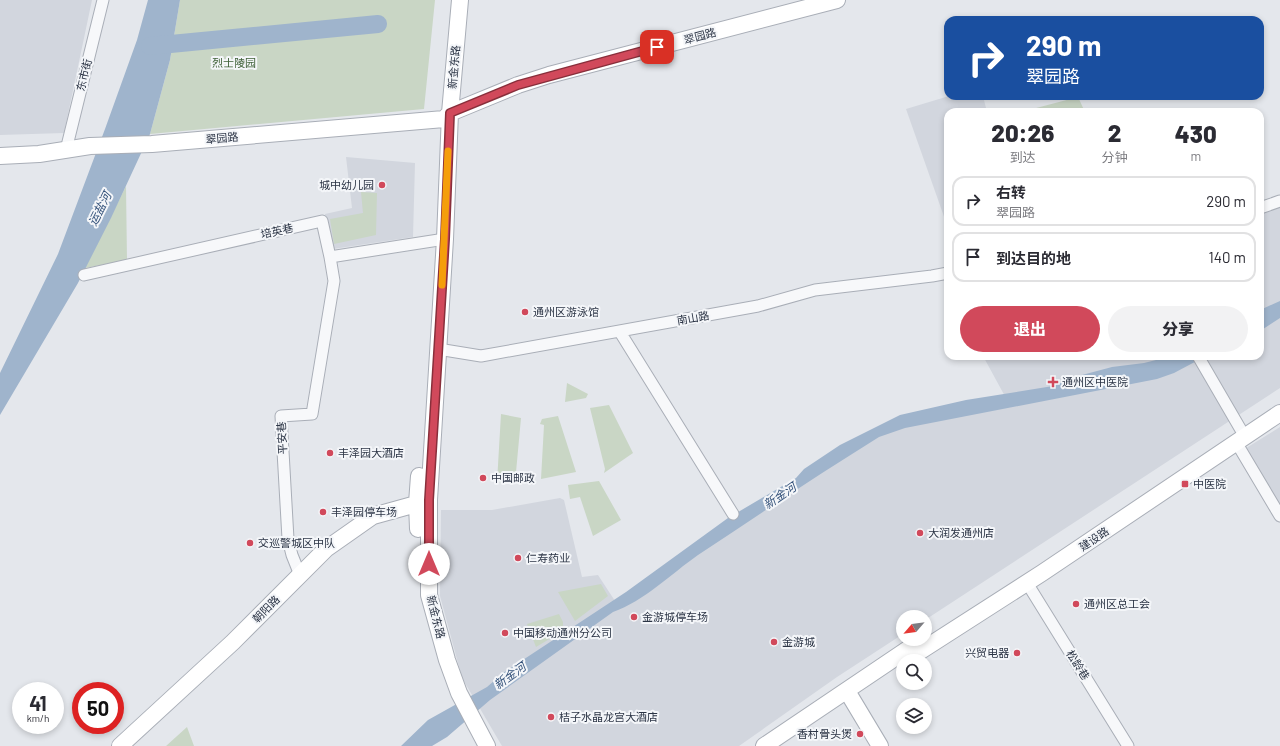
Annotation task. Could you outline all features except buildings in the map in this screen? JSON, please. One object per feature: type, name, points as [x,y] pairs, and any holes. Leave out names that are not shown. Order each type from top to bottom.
[{"type":"street","name":"东市街","points":[[66,150],[103,0]]},
{"type":"street","name":"新金东路","points":[[454,0],[423,502],[421,595],[437,664],[456,697],[469,725],[475,746]]},
{"type":"street","name":"新金东路","points":[[447,116],[460,0]]},
{"type":"street","name":"翠园路","points":[[0,156],[66,150],[90,146],[152,144],[447,116],[518,85],[549,75],[837,0]]},
{"type":"street","points":[[1264,207],[1280,201]]},
{"type":"street","name":"培英巷","points":[[84,275],[322,221],[330,258]]},
{"type":"street","name":"新金东路","points":[[423,502],[438,349],[440,240]]},
{"type":"street","points":[[330,258],[440,240]]},
{"type":"street","name":"平安巷","points":[[300,575],[292,555],[288,539],[281,416],[312,414],[334,281],[330,258]]},
{"type":"street","name":"南山路","points":[[438,349],[481,356],[758,306],[814,290],[944,274]]},
{"type":"street","points":[[620,332],[733,514]]},
{"type":"street","points":[[1200,360],[1211,378],[1238,436],[1280,516]]},
{"type":"street","name":"建设路","points":[[916,654],[1027,583],[1238,436],[1280,403]]},
{"type":"street","name":"建设路","points":[[932,634],[1238,436],[1280,413]]},
{"type":"street","name":"朝阳路","points":[[120,746],[176,696],[326,548],[373,516],[423,502]]},
{"type":"street","name":"松龄巷","points":[[1027,583],[1128,746]]},
{"type":"street","name":"建设路","points":[[764,746],[914,646]]},
{"type":"street","name":"建设路","points":[[777,746],[850,696],[896,667]]},
{"type":"street","points":[[850,696],[880,746]]},
{"type":"street","name":"新金东路","points":[[469,725],[488,746]]},
{"type":"shaded area","points":[[0,0],[92,0],[64,133],[0,135]]},
{"type":"shaded area","points":[[944,98],[944,100],[984,100],[986,108],[944,108],[944,217],[906,109]]},
{"type":"shaded area","name":"城中幼儿园","points":[[346,157],[415,163],[413,237],[333,249],[325,214],[352,208]]},
{"type":"shaded area","name":"金游城","points":[[1280,201],[1280,388],[932,615],[932,610],[896,610],[896,639],[837,677],[739,746],[502,746],[462,678],[440,596],[441,510],[492,510],[560,498],[564,500],[582,577],[598,575],[617,604],[879,430],[1007,400],[985,360],[1264,360],[1264,207]]},
{"type":"shaded area","points":[[1280,427],[1280,510],[1243,450]]},
{"type":"green space","name":"烈士陵园","points":[[180,0],[435,0],[424,109],[150,134],[170,60]]},
{"type":"green space","points":[[1067,100],[1079,100],[1083,108],[1036,108]]},
{"type":"green space","points":[[126,186],[127,260],[85,268]]},
{"type":"green space","points":[[361,192],[377,193],[376,235],[334,244],[330,219],[363,213]]},
{"type":"green space","points":[[567,383],[588,394],[586,398],[565,402]]},
{"type":"green space","points":[[609,405],[633,453],[604,473],[605,469],[590,408]]},
{"type":"green space","points":[[501,414],[521,418],[515,483],[497,482]]},
{"type":"green space","points":[[558,416],[576,472],[541,479],[544,425],[540,424],[542,419]]},
{"type":"green space","points":[[599,481],[621,520],[593,536],[580,497],[570,499],[568,485]]},
{"type":"green space","points":[[601,584],[608,596],[575,621],[558,592]]},
{"type":"green space","points":[[559,614],[563,622],[563,631],[536,647],[527,624]]},
{"type":"green space","points":[[187,727],[194,746],[166,746]]},
{"type":"water","name":"运盐河","points":[[148,0],[180,0],[170,60],[150,134],[111,218],[78,283],[0,415],[0,373],[58,254],[137,40]]},
{"type":"water","points":[[1280,301],[1280,318],[1264,328],[1264,308]]},
{"type":"water","name":"新金河","points":[[1156,360],[1198,360],[1174,373],[1157,379],[905,428],[879,437],[698,555],[636,601],[613,612],[490,700],[447,737],[432,746],[401,746],[428,720],[487,687],[503,673],[626,592],[728,518],[796,478],[804,469],[840,445],[900,415],[966,400],[1053,386],[1082,375],[1112,367]]},
{"type":"waterway","points":[[150,46],[378,24]]},
{"type":"slow traffic","points":[[442,285],[448,151]]},
{"type":"place","name":"城中幼儿园","points":[[382,185]]},
{"type":"place","name":"通州区游泳馆","points":[[525,312]]},
{"type":"place","name":"通州区中医院","points":[[1053,382]]},
{"type":"place","name":"丰泽园大酒店","points":[[330,453]]},
{"type":"place","name":"中国邮政","points":[[483,478]]},
{"type":"place","name":"中医院","points":[[1185,484]]},
{"type":"place","name":"丰泽园停车场","points":[[323,512]]},
{"type":"place","name":"大润发通州店","points":[[920,533]]},
{"type":"place","name":"交巡警城区中队","points":[[250,543]]},
{"type":"place","name":"仁寿药业","points":[[518,558]]},
{"type":"place","name":"通州区总工会","points":[[1076,604]]},
{"type":"place","name":"金游城停车场","points":[[634,617]]},
{"type":"place","name":"中国移动通州分公司","points":[[505,633]]},
{"type":"place","name":"金游城","points":[[774,642]]},
{"type":"place","name":"兴贸电器","points":[[1017,653]]},
{"type":"place","name":"桔子水晶龙宫大酒店","points":[[551,717]]},
{"type":"place","name":"香村骨头煲","points":[[860,734]]},
{"type":"route","points":[[429,564],[429,500],[445,239],[450,113],[518,85],[549,75],[657,47]]}]
